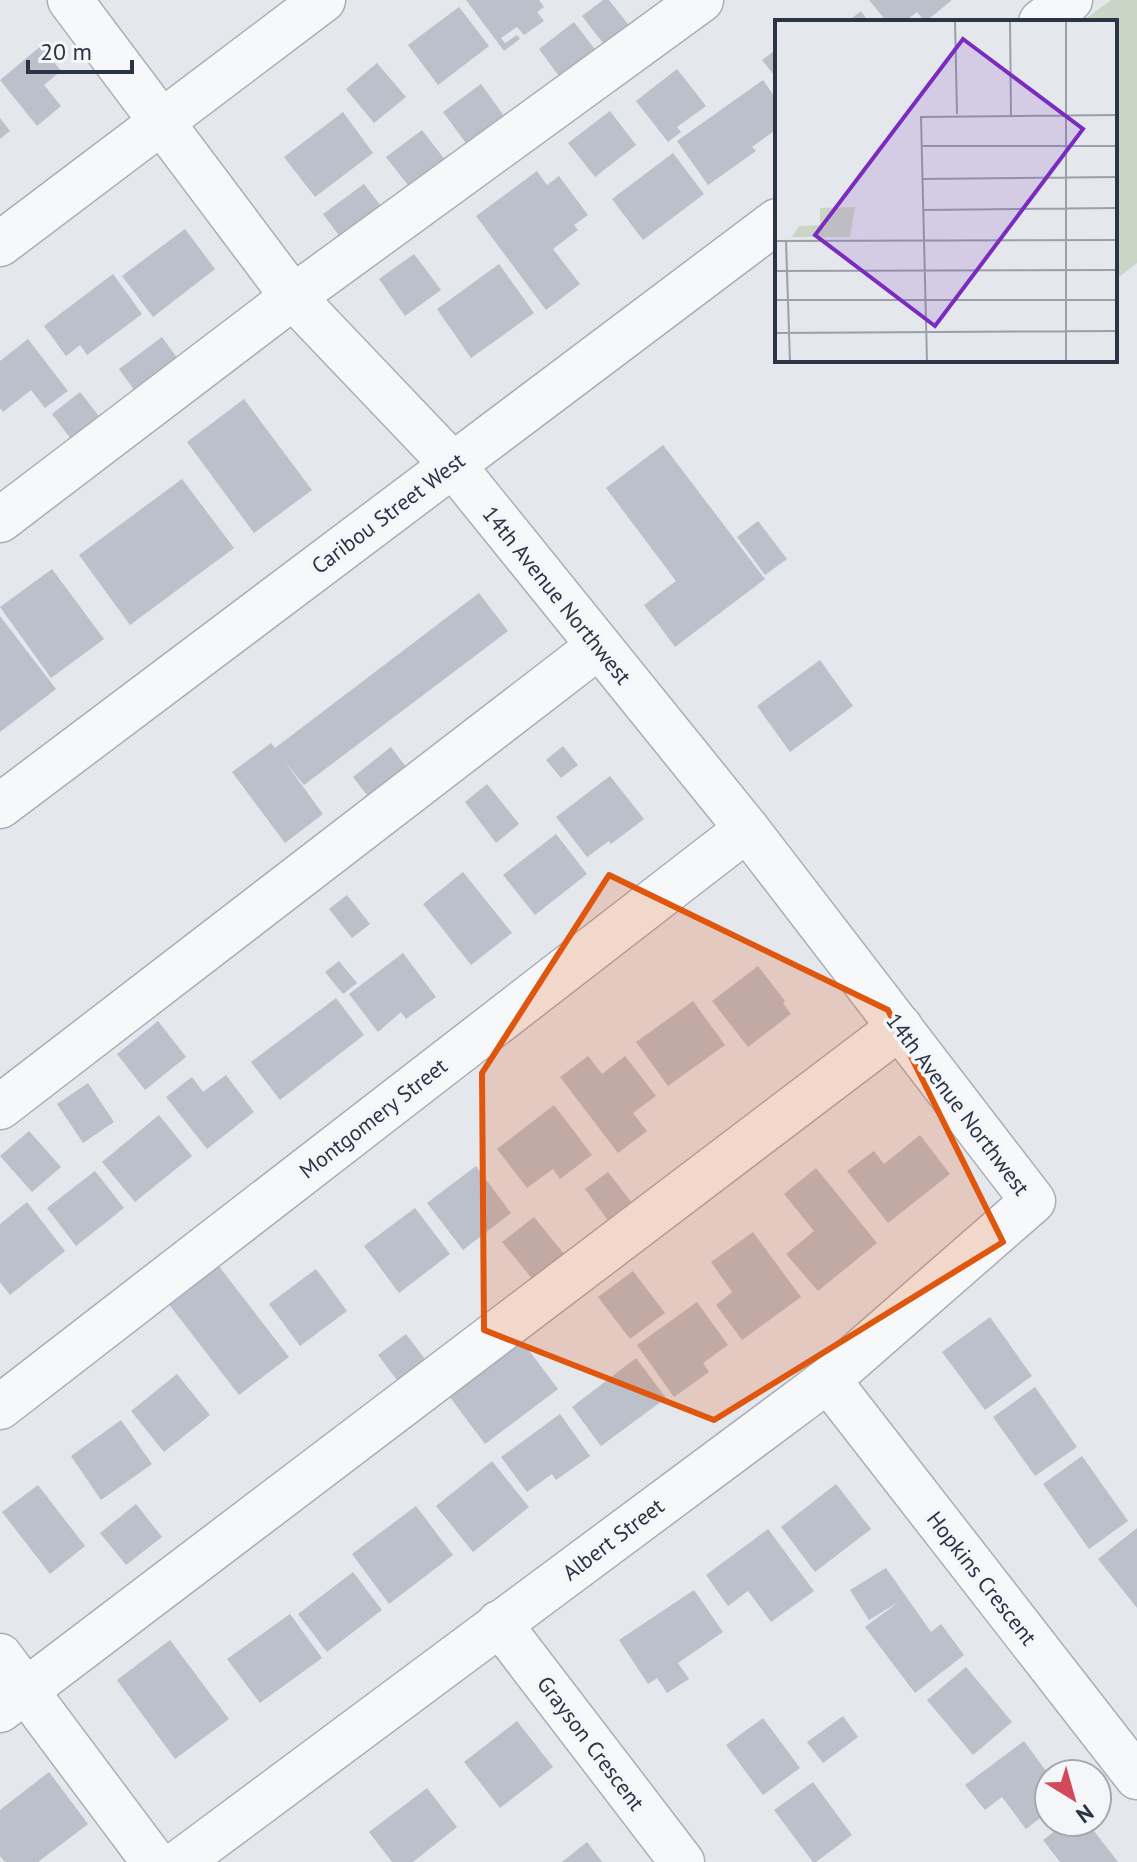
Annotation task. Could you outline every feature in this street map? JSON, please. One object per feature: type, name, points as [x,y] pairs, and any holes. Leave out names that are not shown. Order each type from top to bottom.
[{"type":"street","name":"14th Avenue Northwest","points":[[70,0],[160,124],[293,297],[453,465],[747,829],[1033,1201]]},
{"type":"street","points":[[0,244],[323,0]]},
{"type":"street","points":[[0,520],[293,297],[701,0]]},
{"type":"street","points":[[1044,20],[1070,0]]},
{"type":"street","name":"Caribou Street West","points":[[0,806],[775,223]]},
{"type":"street","points":[[0,1107],[599,646]]},
{"type":"street","name":"Montgomery Street","points":[[0,1407],[747,829]]},
{"type":"street","points":[[13,1700],[900,1027]]},
{"type":"street","name":"Albert Street","points":[[180,1862],[828,1380],[1033,1201]]},
{"type":"street","name":"Hopkins Crescent","points":[[828,1380],[1137,1777]]},
{"type":"street","name":"Grayson Crescent","points":[[499,1623],[682,1862]]},
{"type":"street","points":[[0,1656],[13,1700],[154,1862]]},
{"type":"highlighted area","points":[[609,875],[888,1010],[1003,1242],[714,1420],[484,1330],[482,1073]]},
{"type":"green space","points":[[1111,0],[1137,0],[1137,263],[1117,278],[1117,20],[1084,20]]},
{"type":"building","points":[[466,0],[539,0],[544,7],[537,12],[544,21],[524,35],[517,27],[501,38],[505,43],[517,35],[520,39],[504,51]]},
{"type":"building","points":[[603,0],[609,0],[631,28],[606,47],[582,16]]},
{"type":"building","points":[[869,0],[952,0],[927,20],[923,20],[917,12],[907,20],[885,20]]},
{"type":"building","points":[[459,7],[489,46],[438,85],[408,45]]},
{"type":"building","points":[[861,11],[868,20],[850,20]]},
{"type":"building","points":[[574,22],[603,60],[567,87],[539,49]]},
{"type":"building","points":[[41,46],[61,71],[44,85],[61,106],[37,126],[0,80]]},
{"type":"building","points":[[775,50],[775,76],[762,60]]},
{"type":"building","points":[[377,63],[406,97],[374,123],[346,89]]},
{"type":"building","points":[[677,69],[706,106],[677,127],[681,132],[668,142],[636,101]]},
{"type":"building","points":[[763,80],[775,97],[775,130],[752,147],[756,151],[708,185],[677,141]]},
{"type":"building","points":[[481,84],[512,127],[474,154],[443,112]]},
{"type":"building","points":[[610,111],[636,145],[595,177],[568,143]]},
{"type":"building","points":[[343,112],[373,153],[315,197],[284,157]]},
{"type":"building","points":[[0,118],[10,131],[0,139]]},
{"type":"building","points":[[422,130],[453,170],[418,198],[386,157]]},
{"type":"building","points":[[673,153],[704,194],[643,240],[612,199]]},
{"type":"building","points":[[537,171],[547,185],[559,176],[588,215],[574,225],[578,230],[553,249],[580,284],[546,310],[476,216]]},
{"type":"building","points":[[364,184],[390,218],[349,249],[323,214]]},
{"type":"building","points":[[185,229],[215,269],[153,317],[122,276]]},
{"type":"building","points":[[414,254],[441,290],[405,316],[379,279]]},
{"type":"building","points":[[499,264],[534,313],[471,358],[437,309]]},
{"type":"building","points":[[113,274],[142,314],[87,355],[80,345],[66,356],[44,326]]},
{"type":"building","points":[[162,337],[188,373],[145,405],[119,369]]},
{"type":"building","points":[[28,339],[68,391],[45,408],[31,390],[3,412],[0,408],[0,361]]},
{"type":"building","points":[[80,392],[106,425],[77,447],[52,414]]},
{"type":"building","points":[[244,399],[312,490],[254,533],[187,442]]},
{"type":"building","points":[[663,445],[765,579],[675,647],[644,605],[676,581],[606,488]]},
{"type":"building","points":[[182,479],[234,548],[130,625],[79,555]]},
{"type":"building","points":[[758,521],[787,559],[765,575],[737,537]]},
{"type":"building","points":[[52,569],[104,639],[51,678],[0,607]]},
{"type":"building","points":[[479,593],[508,631],[304,785],[285,762],[323,814],[285,843],[232,772],[271,743],[275,748]]},
{"type":"building","points":[[0,616],[56,689],[0,732]]},
{"type":"building","points":[[820,660],[853,706],[790,752],[757,706]]},
{"type":"building","points":[[563,746],[578,765],[561,778],[546,760]]},
{"type":"building","points":[[391,747],[412,775],[374,804],[353,777]]},
{"type":"building","points":[[610,776],[644,819],[611,844],[609,841],[587,857],[556,817]]},
{"type":"building","points":[[487,784],[519,824],[496,843],[465,802]]},
{"type":"building","points":[[556,834],[587,874],[535,915],[503,875]]},
{"type":"building","points":[[463,872],[512,933],[471,965],[423,904]]},
{"type":"building","points":[[347,895],[370,924],[352,938],[329,909]]},
{"type":"building","points":[[403,953],[436,997],[406,1019],[401,1012],[378,1032],[349,994]]},
{"type":"building","points":[[339,961],[357,983],[343,994],[325,972]]},
{"type":"building","points":[[758,966],[785,1001],[783,1003],[791,1014],[748,1047],[712,1001]]},
{"type":"building","points":[[336,998],[364,1035],[280,1100],[251,1062]]},
{"type":"building","points":[[693,1001],[725,1045],[668,1086],[636,1042]]},
{"type":"building","points":[[158,1021],[186,1057],[145,1090],[117,1054]]},
{"type":"building","points":[[588,1056],[602,1074],[625,1056],[656,1096],[633,1113],[647,1131],[618,1153],[560,1077]]},
{"type":"building","points":[[226,1075],[254,1112],[207,1149],[166,1097],[192,1077],[203,1092]]},
{"type":"building","points":[[88,1083],[114,1122],[83,1143],[57,1104]]},
{"type":"building","points":[[554,1105],[592,1155],[560,1179],[553,1169],[527,1188],[497,1149]]},
{"type":"building","points":[[159,1115],[192,1156],[135,1202],[102,1162]]},
{"type":"building","points":[[29,1131],[61,1167],[32,1192],[0,1156]]},
{"type":"building","points":[[920,1135],[950,1174],[888,1223],[847,1171],[874,1151],[884,1164]]},
{"type":"building","points":[[476,1166],[511,1213],[463,1250],[427,1203]]},
{"type":"building","points":[[816,1168],[877,1243],[818,1291],[786,1254],[814,1231],[784,1194]]},
{"type":"building","points":[[95,1171],[124,1208],[76,1246],[47,1208]]},
{"type":"building","points":[[608,1172],[636,1208],[612,1226],[585,1189]]},
{"type":"building","points":[[27,1202],[65,1251],[10,1295],[0,1282],[0,1224]]},
{"type":"building","points":[[415,1208],[450,1254],[399,1293],[364,1246]]},
{"type":"building","points":[[534,1217],[574,1266],[542,1291],[502,1242]]},
{"type":"building","points":[[753,1232],[801,1297],[742,1340],[716,1305],[732,1292],[711,1262]]},
{"type":"building","points":[[214,1260],[289,1357],[239,1395],[164,1298]]},
{"type":"building","points":[[316,1269],[347,1311],[300,1346],[269,1304]]},
{"type":"building","points":[[633,1271],[665,1313],[630,1339],[598,1297]]},
{"type":"building","points":[[697,1302],[728,1345],[703,1363],[709,1372],[674,1397],[637,1345]]},
{"type":"building","points":[[990,1317],[1032,1376],[985,1410],[942,1352]]},
{"type":"building","points":[[406,1334],[434,1371],[406,1392],[378,1355]]},
{"type":"building","points":[[521,1340],[558,1389],[485,1444],[449,1396]]},
{"type":"building","points":[[636,1358],[666,1398],[601,1446],[572,1407]]},
{"type":"building","points":[[177,1374],[210,1415],[164,1452],[131,1411]]},
{"type":"building","points":[[1035,1387],[1077,1447],[1035,1476],[993,1417]]},
{"type":"building","points":[[560,1414],[590,1456],[556,1480],[552,1474],[527,1492],[501,1457]]},
{"type":"building","points":[[121,1420],[152,1464],[101,1500],[71,1456]]},
{"type":"building","points":[[1082,1456],[1128,1521],[1089,1549],[1043,1484]]},
{"type":"building","points":[[492,1461],[529,1507],[473,1552],[436,1506]]},
{"type":"building","points":[[836,1484],[871,1529],[815,1572],[781,1527]]},
{"type":"building","points":[[38,1485],[85,1546],[50,1574],[2,1512]]},
{"type":"building","points":[[136,1504],[162,1537],[126,1565],[100,1533]]},
{"type":"building","points":[[416,1506],[453,1555],[389,1604],[352,1554]]},
{"type":"building","points":[[1137,1528],[1137,1608],[1098,1559]]},
{"type":"building","points":[[768,1529],[814,1591],[771,1622],[748,1591],[728,1606],[706,1575]]},
{"type":"building","points":[[886,1568],[931,1632],[941,1624],[964,1655],[915,1693],[865,1627],[900,1601],[869,1620],[850,1590]]},
{"type":"building","points":[[353,1572],[382,1610],[327,1652],[298,1614]]},
{"type":"building","points":[[694,1590],[723,1632],[678,1663],[689,1679],[667,1693],[657,1678],[648,1684],[619,1640]]},
{"type":"building","points":[[290,1614],[322,1658],[260,1703],[227,1659]]},
{"type":"building","points":[[170,1640],[229,1719],[175,1759],[117,1680]]},
{"type":"building","points":[[966,1667],[1012,1722],[973,1755],[927,1700]]},
{"type":"building","points":[[843,1716],[858,1737],[823,1763],[807,1742]]},
{"type":"building","points":[[763,1718],[800,1768],[763,1795],[726,1745]]},
{"type":"building","points":[[517,1721],[553,1767],[500,1808],[464,1762]]},
{"type":"building","points":[[1024,1741],[1036,1758],[1033,1758],[1033,1824],[1026,1829],[1002,1797],[985,1810],[965,1785]]},
{"type":"building","points":[[49,1772],[88,1824],[38,1862],[5,1862],[0,1856],[0,1810]]},
{"type":"building","points":[[813,1782],[852,1835],[816,1862],[774,1810]]},
{"type":"building","points":[[427,1788],[457,1827],[413,1862],[392,1862],[369,1832]]},
{"type":"building","points":[[1099,1838],[1118,1862],[1060,1862],[1043,1840]]},
{"type":"building","points":[[587,1842],[602,1862],[562,1862]]}]
